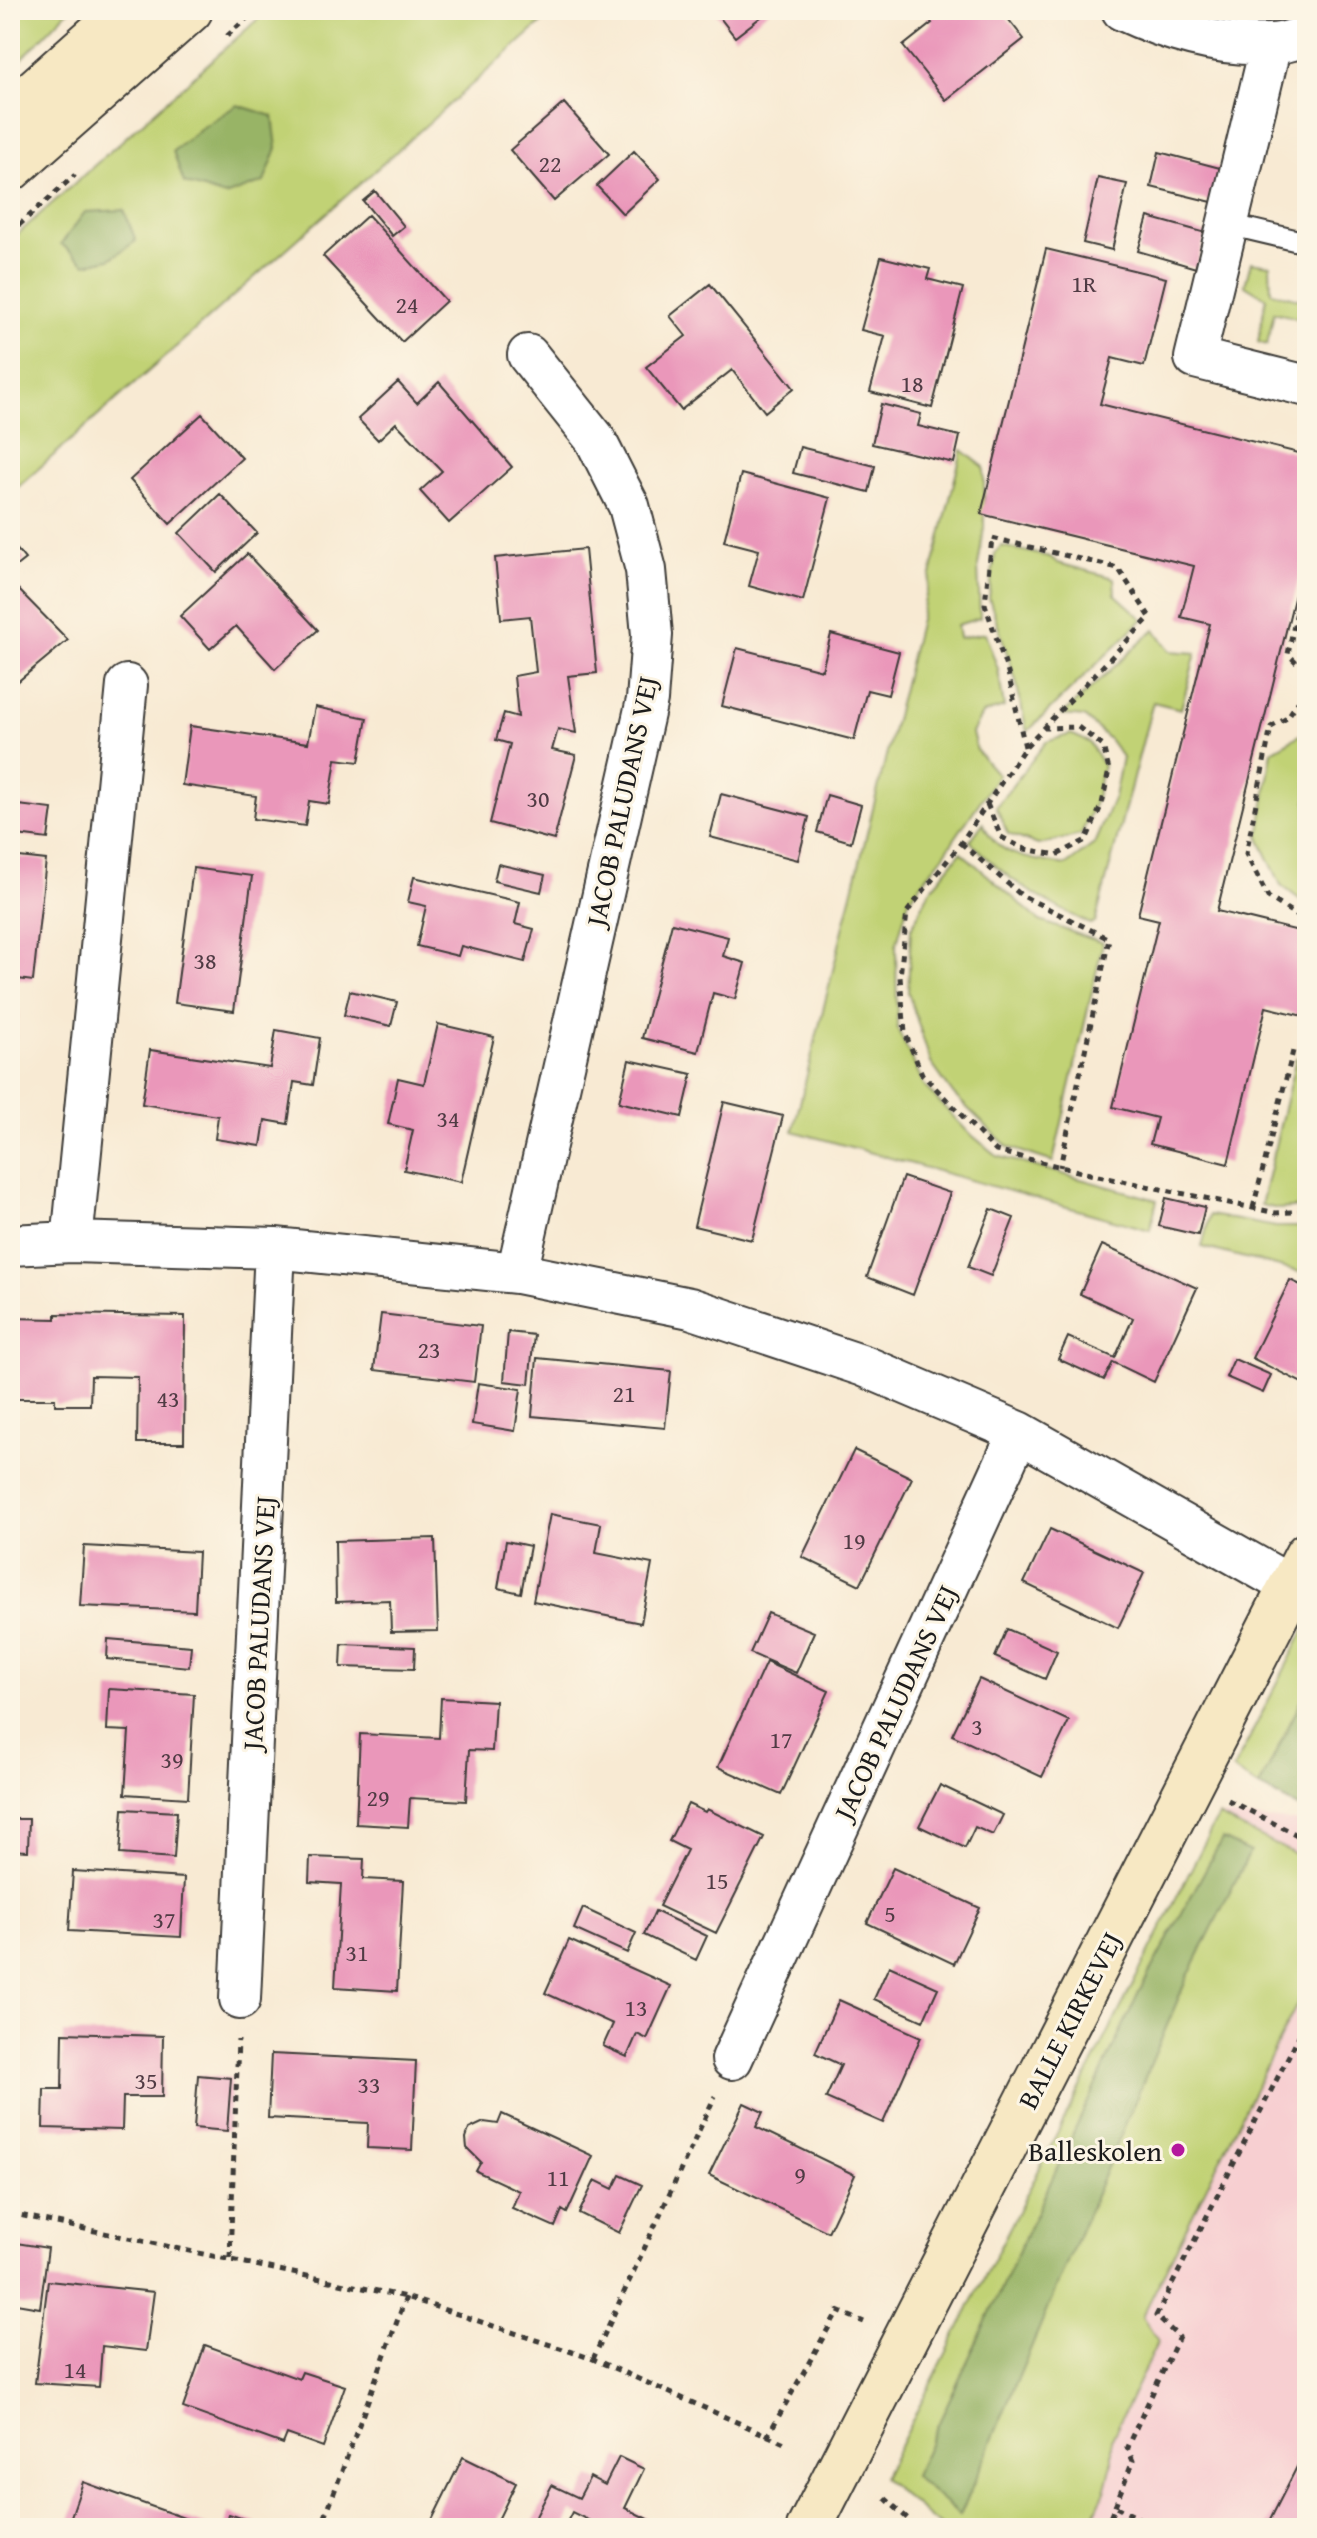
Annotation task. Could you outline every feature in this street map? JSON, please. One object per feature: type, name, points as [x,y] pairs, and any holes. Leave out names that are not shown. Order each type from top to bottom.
[{"type":"street","points":[[10,113],[126,10]]},
{"type":"street","points":[[10,169],[190,10]]},
{"type":"street","points":[[1122,10],[1149,23],[1206,39],[1289,40],[1227,224],[1195,358],[1307,386]]},
{"type":"street","name":"JACOB PALUDANS VEJ","points":[[517,1273],[647,700],[652,635],[646,570],[629,506],[595,439],[528,355]]},
{"type":"street","points":[[72,1242],[127,685]]},
{"type":"street","points":[[10,1245],[72,1242],[275,1248],[517,1273],[690,1308],[864,1366],[1019,1432],[1299,1570]]},
{"type":"street","name":"JACOB PALUDANS VEJ","points":[[240,1999],[275,1248]]},
{"type":"street","name":"JACOB PALUDANS VEJ","points":[[732,2059],[1019,1432]]},
{"type":"street","name":"BALLE KIRKEVEJ","points":[[809,2528],[1299,1570]]},
{"type":"lane","points":[[1227,224],[1307,243]]},
{"type":"path","points":[[1025,747],[1008,673],[985,604],[992,538],[1118,568],[1150,617],[1025,747],[961,843],[907,912],[900,977],[905,1033],[922,1074],[996,1151],[1276,1213],[1307,1211]]},
{"type":"path","points":[[1307,598],[1300,596],[1288,654],[1307,673]]},
{"type":"path","points":[[1307,689],[1287,718],[1271,727],[1246,854],[1268,897],[1307,922]]},
{"type":"path","points":[[987,804],[1001,837],[1025,849],[1057,855],[1086,840],[1102,804],[1109,770],[1103,746],[1078,727],[1043,728]]},
{"type":"path","points":[[961,843],[1021,895],[1109,939],[1060,1167]]},
{"type":"path","points":[[1253,1208],[1293,1051],[1307,1054]]},
{"type":"path","points":[[1191,1781],[1307,1840]]},
{"type":"path","points":[[230,2258],[240,1999]]},
{"type":"path","points":[[1106,2528],[1133,2461],[1127,2447],[1179,2337],[1156,2316],[1307,2020]]},
{"type":"path","points":[[593,2359],[732,2059]]},
{"type":"path","points":[[10,2213],[406,2297],[593,2359],[789,2445]]},
{"type":"path","points":[[321,2528],[406,2297]]},
{"type":"path","points":[[767,2437],[838,2311]]},
{"type":"path","points":[[885,2498],[916,2527]]},
{"type":"path","points":[[1116,2507],[1159,2528]]},
{"type":"shaded area","name":"Balleskolen","points":[[1218,1816],[1307,1822],[1307,2528],[942,2528],[883,2478]]},
{"type":"green space","points":[[10,10],[69,10],[10,71]]},
{"type":"green space","points":[[268,10],[556,10],[10,494],[10,241]]},
{"type":"green space","points":[[237,105],[273,116],[277,148],[264,182],[225,196],[184,183],[173,151]]},
{"type":"green space","points":[[124,210],[136,241],[110,259],[86,264],[61,244],[85,212]]},
{"type":"green space","points":[[1251,262],[1270,265],[1271,292],[1307,301],[1307,321],[1274,312],[1267,345],[1258,342],[1266,298],[1245,285]]},
{"type":"green space","points":[[962,450],[984,467],[984,528],[978,566],[980,618],[957,625],[959,638],[985,633],[998,669],[1004,707],[982,714],[972,733],[977,751],[998,775],[909,900],[896,946],[897,1028],[925,1087],[968,1132],[997,1156],[1157,1200],[1150,1230],[793,1131]]},
{"type":"green space","points":[[1002,546],[1050,557],[1058,563],[1114,578],[1115,594],[1143,619],[1027,732],[1016,681],[989,598],[995,553]]},
{"type":"green space","points":[[1155,629],[1170,651],[1196,653],[1181,709],[1153,702],[1095,923],[1090,924],[1026,888],[998,868],[970,841],[983,823],[989,835],[1007,851],[1029,859],[1066,865],[1094,844],[1114,797],[1122,757],[1109,739],[1084,717],[1062,715]]},
{"type":"green space","points":[[1307,731],[1307,905],[1281,885],[1259,838],[1272,751]]},
{"type":"green space","points":[[1071,734],[1089,742],[1103,765],[1095,802],[1081,835],[1038,845],[1008,834],[996,807],[1046,742]]},
{"type":"green space","points":[[961,852],[1040,921],[1103,943],[1053,1162],[1008,1147],[954,1095],[931,1063],[908,992],[911,929],[930,890]]},
{"type":"green space","points":[[1296,1058],[1307,1061],[1307,1207],[1278,1209],[1261,1205]]},
{"type":"green space","points":[[1210,1215],[1276,1227],[1307,1227],[1307,1274],[1202,1247]]},
{"type":"green space","points":[[1307,1625],[1307,1689],[1259,1787],[1233,1770]]},
{"type":"green space","points":[[1307,1689],[1307,1812],[1259,1787]]},
{"type":"green space","name":"Balleskolen","points":[[1218,1816],[1307,1860],[1307,1984],[1142,2317],[1158,2341],[1112,2438],[1112,2464],[1105,2491],[1088,2528],[942,2528],[883,2478]]},
{"type":"green space","points":[[1222,1839],[1250,1852],[1187,1978],[960,2516],[914,2476],[1138,1994]]},
{"type":"building","points":[[714,10],[770,10],[735,37]]},
{"type":"building","points":[[922,10],[1001,10],[1024,39],[946,100],[903,46],[932,23]]},
{"type":"building","points":[[564,103],[609,154],[554,201],[510,150]]},
{"type":"building","points":[[634,151],[660,179],[623,214],[597,186]]},
{"type":"building","points":[[1159,152],[1220,168],[1212,202],[1151,187]]},
{"type":"building","points":[[1098,178],[1127,184],[1112,250],[1083,243]]},
{"type":"building","points":[[375,191],[404,226],[392,236],[363,201]]},
{"type":"building","points":[[368,215],[446,301],[402,342],[323,256]]},
{"type":"building","points":[[1148,217],[1206,233],[1196,268],[1138,251]]},
{"type":"building","points":[[1046,249],[1166,278],[1144,366],[1112,358],[1100,404],[1307,455],[1307,563],[1303,562],[1217,911],[1307,933],[1307,1017],[1266,1007],[1228,1164],[1150,1144],[1157,1118],[1113,1107],[1159,920],[1138,915],[1210,624],[1181,617],[1194,566],[981,514]]},
{"type":"building","points":[[881,257],[930,269],[927,279],[963,288],[932,408],[870,392],[885,336],[861,330]]},
{"type":"building","points":[[710,284],[794,388],[765,412],[732,370],[681,410],[646,367],[686,336],[670,316]]},
{"type":"building","points":[[398,382],[417,403],[439,382],[512,467],[449,523],[420,491],[442,471],[396,423],[378,440],[358,419]]},
{"type":"building","points":[[881,404],[921,414],[918,426],[960,436],[954,463],[872,444]]},
{"type":"building","points":[[202,414],[242,458],[170,524],[130,480]]},
{"type":"building","points":[[800,447],[875,466],[869,492],[793,473]]},
{"type":"building","points":[[741,474],[830,498],[803,601],[749,586],[759,550],[724,541]]},
{"type":"building","points":[[220,494],[257,533],[216,572],[179,533]]},
{"type":"building","points":[[10,541],[25,559],[10,571]]},
{"type":"building","points":[[585,549],[597,673],[568,676],[576,733],[558,729],[552,750],[576,755],[554,840],[490,823],[510,744],[496,740],[504,713],[518,717],[514,676],[536,672],[530,616],[501,619],[495,558]]},
{"type":"building","points":[[247,554],[318,630],[275,669],[236,626],[210,649],[180,616]]},
{"type":"building","points":[[10,581],[68,640],[10,688]]},
{"type":"building","points":[[831,634],[899,652],[888,695],[867,690],[854,740],[722,706],[737,648],[822,670]]},
{"type":"building","points":[[315,707],[367,718],[359,762],[336,759],[329,804],[309,801],[305,826],[253,819],[256,796],[182,785],[190,726],[308,743]]},
{"type":"building","points":[[721,794],[809,817],[798,860],[710,837]]},
{"type":"building","points":[[827,795],[861,805],[851,842],[817,832]]},
{"type":"building","points":[[10,804],[52,809],[48,839],[10,834]]},
{"type":"building","points":[[10,856],[46,860],[33,981],[10,978]]},
{"type":"building","points":[[498,864],[545,875],[541,892],[494,881]]},
{"type":"building","points":[[193,868],[252,876],[234,1011],[175,1003]]},
{"type":"building","points":[[414,877],[520,902],[515,924],[534,929],[525,962],[461,946],[458,956],[417,946],[426,906],[408,902]]},
{"type":"building","points":[[672,923],[728,937],[723,956],[745,963],[735,999],[713,993],[698,1052],[642,1038]]},
{"type":"building","points":[[350,991],[397,1002],[391,1026],[344,1015]]},
{"type":"building","points":[[10,1010],[19,1011],[12,1066],[10,1066]]},
{"type":"building","points":[[438,1024],[494,1037],[461,1182],[404,1170],[413,1130],[388,1124],[398,1078],[424,1084]]},
{"type":"building","points":[[276,1030],[320,1038],[313,1085],[294,1082],[288,1124],[265,1120],[261,1146],[215,1139],[218,1116],[142,1104],[150,1050],[270,1068]]},
{"type":"building","points":[[629,1060],[692,1074],[682,1117],[619,1102]]},
{"type":"building","points":[[724,1102],[783,1116],[752,1240],[694,1226]]},
{"type":"building","points":[[903,1177],[950,1193],[913,1295],[867,1277]]},
{"type":"building","points":[[1166,1198],[1205,1207],[1198,1235],[1159,1226]]},
{"type":"building","points":[[991,1209],[1014,1218],[991,1276],[968,1267]]},
{"type":"building","points":[[1102,1245],[1197,1288],[1154,1382],[1113,1362],[1104,1380],[1058,1359],[1068,1337],[1115,1358],[1133,1318],[1080,1294]]},
{"type":"building","points":[[1290,1280],[1307,1288],[1307,1378],[1304,1384],[1252,1358]]},
{"type":"building","points":[[56,1314],[185,1316],[184,1443],[137,1443],[138,1377],[91,1376],[90,1405],[55,1405],[55,1399],[10,1399],[10,1318],[56,1319]]},
{"type":"building","points":[[381,1314],[481,1326],[474,1382],[374,1370]]},
{"type":"building","points":[[508,1332],[534,1335],[529,1384],[504,1381]]},
{"type":"building","points":[[537,1358],[671,1371],[665,1428],[532,1416]]},
{"type":"building","points":[[1234,1359],[1271,1375],[1263,1393],[1226,1377]]},
{"type":"building","points":[[478,1383],[521,1389],[515,1431],[472,1424]]},
{"type":"building","points":[[854,1450],[912,1478],[860,1585],[802,1557]]},
{"type":"building","points":[[550,1514],[601,1524],[596,1553],[652,1564],[641,1623],[533,1601]]},
{"type":"building","points":[[1050,1529],[1144,1573],[1118,1628],[1024,1583]]},
{"type":"building","points":[[435,1538],[438,1631],[391,1632],[390,1600],[336,1602],[335,1541]]},
{"type":"building","points":[[506,1541],[530,1546],[521,1593],[498,1588]]},
{"type":"building","points":[[84,1546],[198,1552],[195,1611],[80,1606]]},
{"type":"building","points":[[768,1613],[814,1632],[796,1673],[750,1653]]},
{"type":"building","points":[[1007,1629],[1057,1651],[1045,1679],[995,1657]]},
{"type":"building","points":[[108,1639],[191,1646],[189,1667],[107,1659]]},
{"type":"building","points":[[342,1644],[415,1647],[414,1669],[341,1667]]},
{"type":"building","points":[[766,1662],[829,1691],[781,1795],[718,1767]]},
{"type":"building","points":[[979,1679],[1069,1721],[1042,1777],[952,1735]]},
{"type":"building","points":[[109,1689],[194,1694],[188,1798],[125,1794],[129,1731],[107,1730]]},
{"type":"building","points":[[441,1698],[495,1701],[492,1751],[469,1750],[466,1801],[410,1798],[408,1827],[356,1824],[360,1734],[439,1738]]},
{"type":"building","points":[[940,1785],[1003,1815],[993,1835],[975,1827],[965,1848],[919,1826]]},
{"type":"building","points":[[688,1804],[705,1812],[707,1809],[764,1837],[716,1933],[659,1906],[687,1850],[669,1841]]},
{"type":"building","points":[[123,1809],[177,1812],[174,1858],[120,1854]]},
{"type":"building","points":[[10,1819],[29,1819],[28,1851],[10,1850]]},
{"type":"building","points":[[310,1857],[364,1859],[363,1879],[403,1881],[397,1991],[335,1987],[341,1884],[309,1882]]},
{"type":"building","points":[[893,1868],[980,1908],[954,1964],[867,1923]]},
{"type":"building","points":[[73,1871],[184,1878],[181,1937],[69,1931]]},
{"type":"building","points":[[583,1908],[636,1933],[627,1953],[574,1929]]},
{"type":"building","points":[[655,1911],[707,1936],[696,1960],[644,1935]]},
{"type":"building","points":[[569,1940],[671,1986],[647,2039],[637,2034],[627,2057],[603,2046],[613,2024],[545,1993]]},
{"type":"building","points":[[889,1966],[938,1988],[923,2021],[874,1999]]},
{"type":"building","points":[[839,2000],[921,2037],[883,2123],[826,2098],[841,2065],[815,2053]]},
{"type":"building","points":[[63,2033],[163,2036],[162,2097],[123,2097],[122,2130],[43,2128],[44,2089],[62,2089]]},
{"type":"building","points":[[271,2054],[416,2061],[412,2150],[367,2148],[368,2123],[268,2118]]},
{"type":"building","points":[[198,2075],[231,2078],[227,2131],[194,2128]]},
{"type":"building","points":[[744,2103],[763,2112],[756,2127],[855,2175],[828,2232],[709,2175]]},
{"type":"building","points":[[502,2114],[593,2156],[567,2213],[562,2210],[555,2227],[512,2208],[519,2191],[476,2171],[481,2162],[467,2148],[469,2129],[484,2122],[498,2124]]},
{"type":"building","points":[[620,2175],[642,2185],[619,2233],[579,2213],[595,2180],[613,2189]]},
{"type":"building","points":[[10,2242],[48,2248],[40,2308],[10,2303]]},
{"type":"building","points":[[48,2281],[154,2292],[146,2351],[102,2346],[99,2387],[35,2383]]},
{"type":"building","points":[[205,2345],[299,2379],[302,2372],[345,2386],[323,2447],[287,2434],[283,2444],[183,2408]]},
{"type":"building","points":[[1307,2447],[1307,2528],[1266,2528]]},
{"type":"building","points":[[463,2457],[516,2483],[494,2528],[428,2528]]},
{"type":"building","points":[[619,2457],[644,2469],[625,2508],[666,2528],[604,2528],[572,2512],[564,2528],[530,2528],[552,2485],[579,2498],[590,2477],[605,2485]]},
{"type":"building","points":[[83,2482],[212,2528],[67,2528]]},
{"type":"building","points":[[229,2514],[268,2527],[268,2528],[224,2528]]},
{"type":"place","name":"Balleskolen","points":[[1178,2150]]}]
